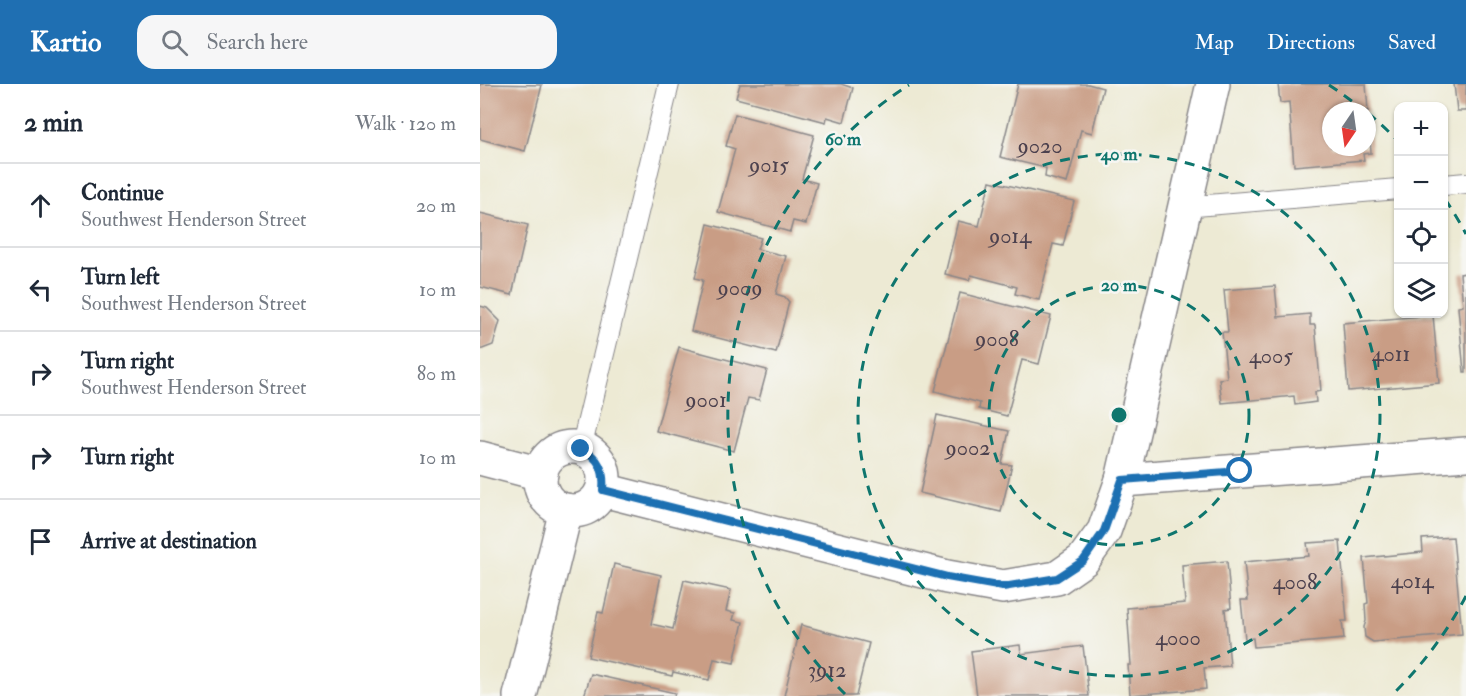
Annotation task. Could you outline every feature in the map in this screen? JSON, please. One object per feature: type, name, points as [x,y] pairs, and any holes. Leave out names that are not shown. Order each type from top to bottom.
[{"type":"street","points":[[603,490],[947,577],[1003,587],[1057,578],[1083,561],[1104,531],[1122,480],[1213,84]]},
{"type":"street","points":[[567,448],[581,449],[597,459],[602,468],[603,490],[589,507],[566,510],[551,503],[545,496],[541,487],[541,474],[549,458],[556,452],[567,448]]},
{"type":"street","points":[[1122,480],[1466,454]]},
{"type":"street","points":[[480,458],[541,474]]},
{"type":"street","points":[[520,696],[566,510]]},
{"type":"lane","points":[[581,449],[669,84]]},
{"type":"lane","points":[[1448,185],[1466,183]]},
{"type":"lane","points":[[1184,207],[1394,189]]},
{"type":"building","points":[[480,84],[542,85],[525,151],[480,139]]},
{"type":"building","points":[[740,84],[841,84],[853,88],[844,122],[827,117],[826,122],[736,98]]},
{"type":"building","points":[[1018,84],[1088,84],[1103,88],[1092,133],[1081,130],[1067,183],[1045,177],[1046,168],[1000,157]]},
{"type":"building","points":[[1278,84],[1366,84],[1367,102],[1322,102],[1322,156],[1363,156],[1364,160],[1294,166],[1289,102],[1280,103]]},
{"type":"building","points":[[1454,84],[1466,84],[1466,111],[1457,111]]},
{"type":"building","points":[[735,114],[814,135],[802,179],[817,183],[806,224],[793,221],[790,232],[718,212],[735,149],[726,146]]},
{"type":"building","points":[[990,181],[1074,201],[1063,246],[1053,244],[1039,300],[1015,294],[1017,287],[971,275],[969,280],[945,274],[958,221],[979,226]]},
{"type":"building","points":[[480,213],[528,225],[512,295],[480,287]]},
{"type":"building","points":[[708,224],[761,238],[757,249],[786,256],[776,294],[785,297],[789,302],[776,353],[691,331],[703,280],[695,278]]},
{"type":"building","points":[[1466,273],[1466,372],[1464,372],[1458,307],[1463,306],[1460,274]]},
{"type":"building","points":[[1275,286],[1278,317],[1310,314],[1310,325],[1315,325],[1321,391],[1315,392],[1316,402],[1295,405],[1294,396],[1222,403],[1219,379],[1227,378],[1222,332],[1228,332],[1224,290]]},
{"type":"building","points":[[960,293],[1051,316],[1039,364],[1022,360],[1007,416],[979,409],[980,403],[935,391]]},
{"type":"building","points":[[480,306],[487,308],[500,321],[493,345],[480,350]]},
{"type":"building","points":[[1399,318],[1433,318],[1439,383],[1348,391],[1343,323]]},
{"type":"building","points":[[679,347],[767,370],[759,400],[748,398],[734,451],[656,431]]},
{"type":"building","points":[[937,415],[1009,431],[1002,464],[1012,465],[1001,512],[920,493]]},
{"type":"building","points":[[1453,537],[1462,634],[1373,642],[1365,637],[1365,604],[1368,603],[1364,558],[1423,552],[1422,539]]},
{"type":"building","points":[[1340,541],[1347,621],[1342,621],[1344,639],[1254,647],[1253,638],[1245,639],[1241,600],[1248,600],[1244,562],[1309,556],[1307,543]]},
{"type":"building","points":[[1227,561],[1231,608],[1225,609],[1230,666],[1204,668],[1206,689],[1130,695],[1128,665],[1131,665],[1127,608],[1185,603],[1182,565]]},
{"type":"building","points":[[614,564],[661,575],[651,624],[673,629],[684,580],[731,590],[726,611],[735,613],[733,620],[743,622],[734,663],[714,659],[709,680],[673,672],[672,676],[588,657],[598,612],[603,613]]},
{"type":"building","points":[[801,625],[869,643],[856,696],[784,696]]},
{"type":"building","points":[[1020,645],[1021,654],[1083,646],[1089,696],[977,696],[971,651]]},
{"type":"building","points":[[591,674],[675,693],[674,696],[584,696]]},
{"type":"route","points":[[581,449],[597,459],[602,468],[603,490],[947,577],[1003,587],[1057,578],[1083,561],[1104,531],[1122,480],[1240,471]]}]
